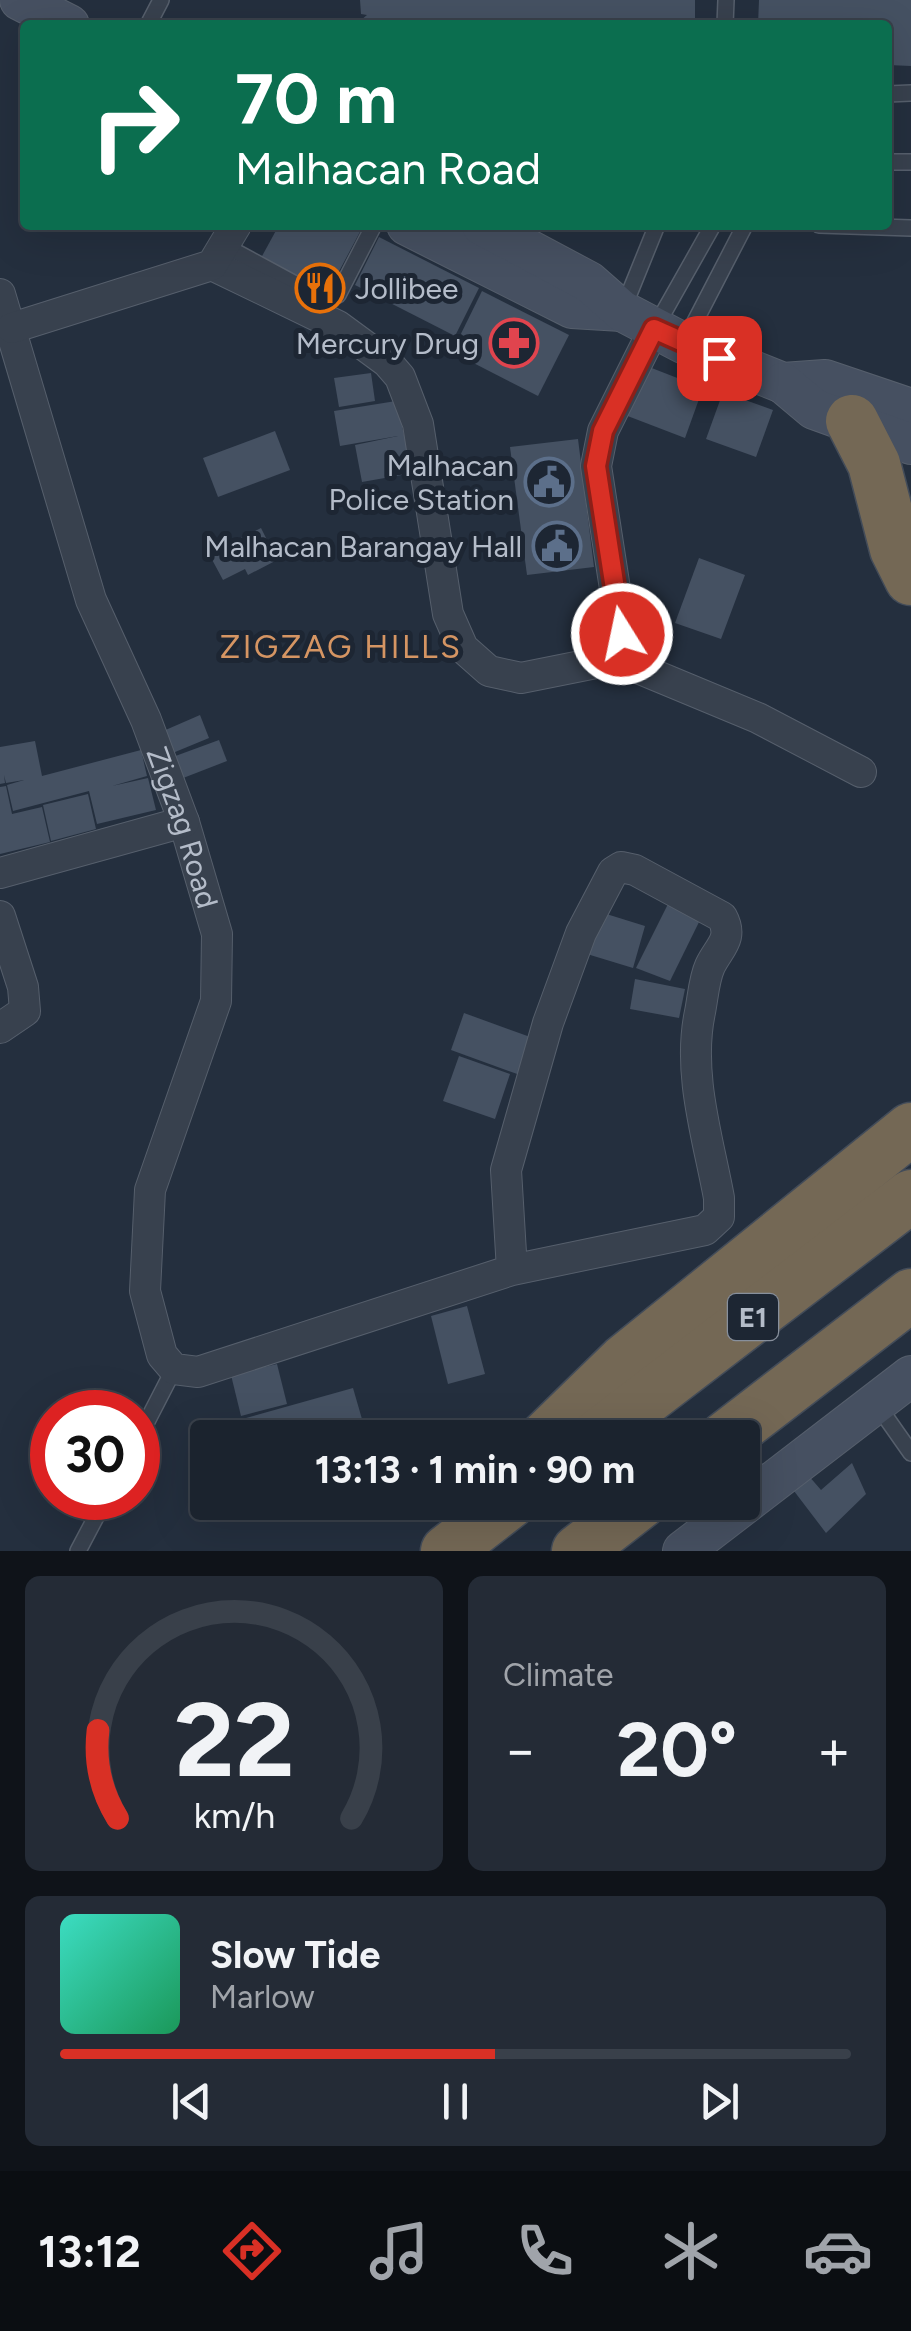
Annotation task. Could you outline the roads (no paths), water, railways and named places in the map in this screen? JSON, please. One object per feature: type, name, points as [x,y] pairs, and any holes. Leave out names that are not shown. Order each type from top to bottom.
[{"type":"highway","points":[[892,403],[870,452],[896,549],[911,579]]},
{"type":"highway","points":[[563,1420],[624,1361],[911,1129]]},
{"type":"highway","name":"E1","points":[[619,1420],[911,1196]]},
{"type":"highway","name":"E1","points":[[748,1420],[911,1294]]},
{"type":"highway","points":[[428,1551],[460,1520]]},
{"type":"highway","points":[[447,1551],[487,1520]]},
{"type":"highway","points":[[578,1551],[618,1520]]},
{"type":"main road","points":[[20,0],[59,20]]},
{"type":"main road","points":[[417,230],[572,308],[653,328],[783,382],[814,409],[892,403],[911,444]]},
{"type":"main road","points":[[491,230],[589,282],[653,328]]},
{"type":"main road","points":[[683,1551],[911,1376]]},
{"type":"street","points":[[12,328],[224,246],[387,362],[400,377],[418,424],[442,592],[463,648],[489,672],[521,678],[616,659],[758,718],[861,772]]},
{"type":"street","name":"Zigzag Road","points":[[0,294],[91,600],[146,720],[184,822],[217,934],[216,1000],[150,1190],[146,1291],[162,1355],[174,1369]]},
{"type":"street","points":[[616,659],[622,647],[622,634],[596,466],[603,431],[653,328]]},
{"type":"street","points":[[0,873],[184,822]]},
{"type":"street","points":[[174,1369],[198,1372],[512,1270],[705,1230],[719,1217],[695,1066],[698,1022],[709,968],[727,940],[727,927],[722,918],[635,870],[621,867],[613,872],[581,933],[548,1022],[506,1170],[512,1270]]},
{"type":"street","points":[[0,916],[23,988],[25,1011],[0,1028]]},
{"type":"lane","points":[[224,246],[324,299],[331,299],[338,295],[371,230]]},
{"type":"lane","points":[[653,328],[658,230]]},
{"type":"lane","points":[[653,328],[710,230]]},
{"type":"lane","points":[[653,328],[741,230]]},
{"type":"lane","points":[[160,1396],[174,1369]]},
{"type":"lane","points":[[876,1403],[911,1453]]},
{"type":"lane","points":[[78,1551],[94,1520]]},
{"type":"place","name":"Jollibee","points":[[320,288]]},
{"type":"place","name":"Mercury Drug","points":[[514,343]]},
{"type":"place","name":"Malhacan Police Station","points":[[549,482]]},
{"type":"place","name":"Malhacan Barangay Hall","points":[[557,546]]},
{"type":"district","name":"ZIGZAG HILLS","points":[[341,647]]}]
